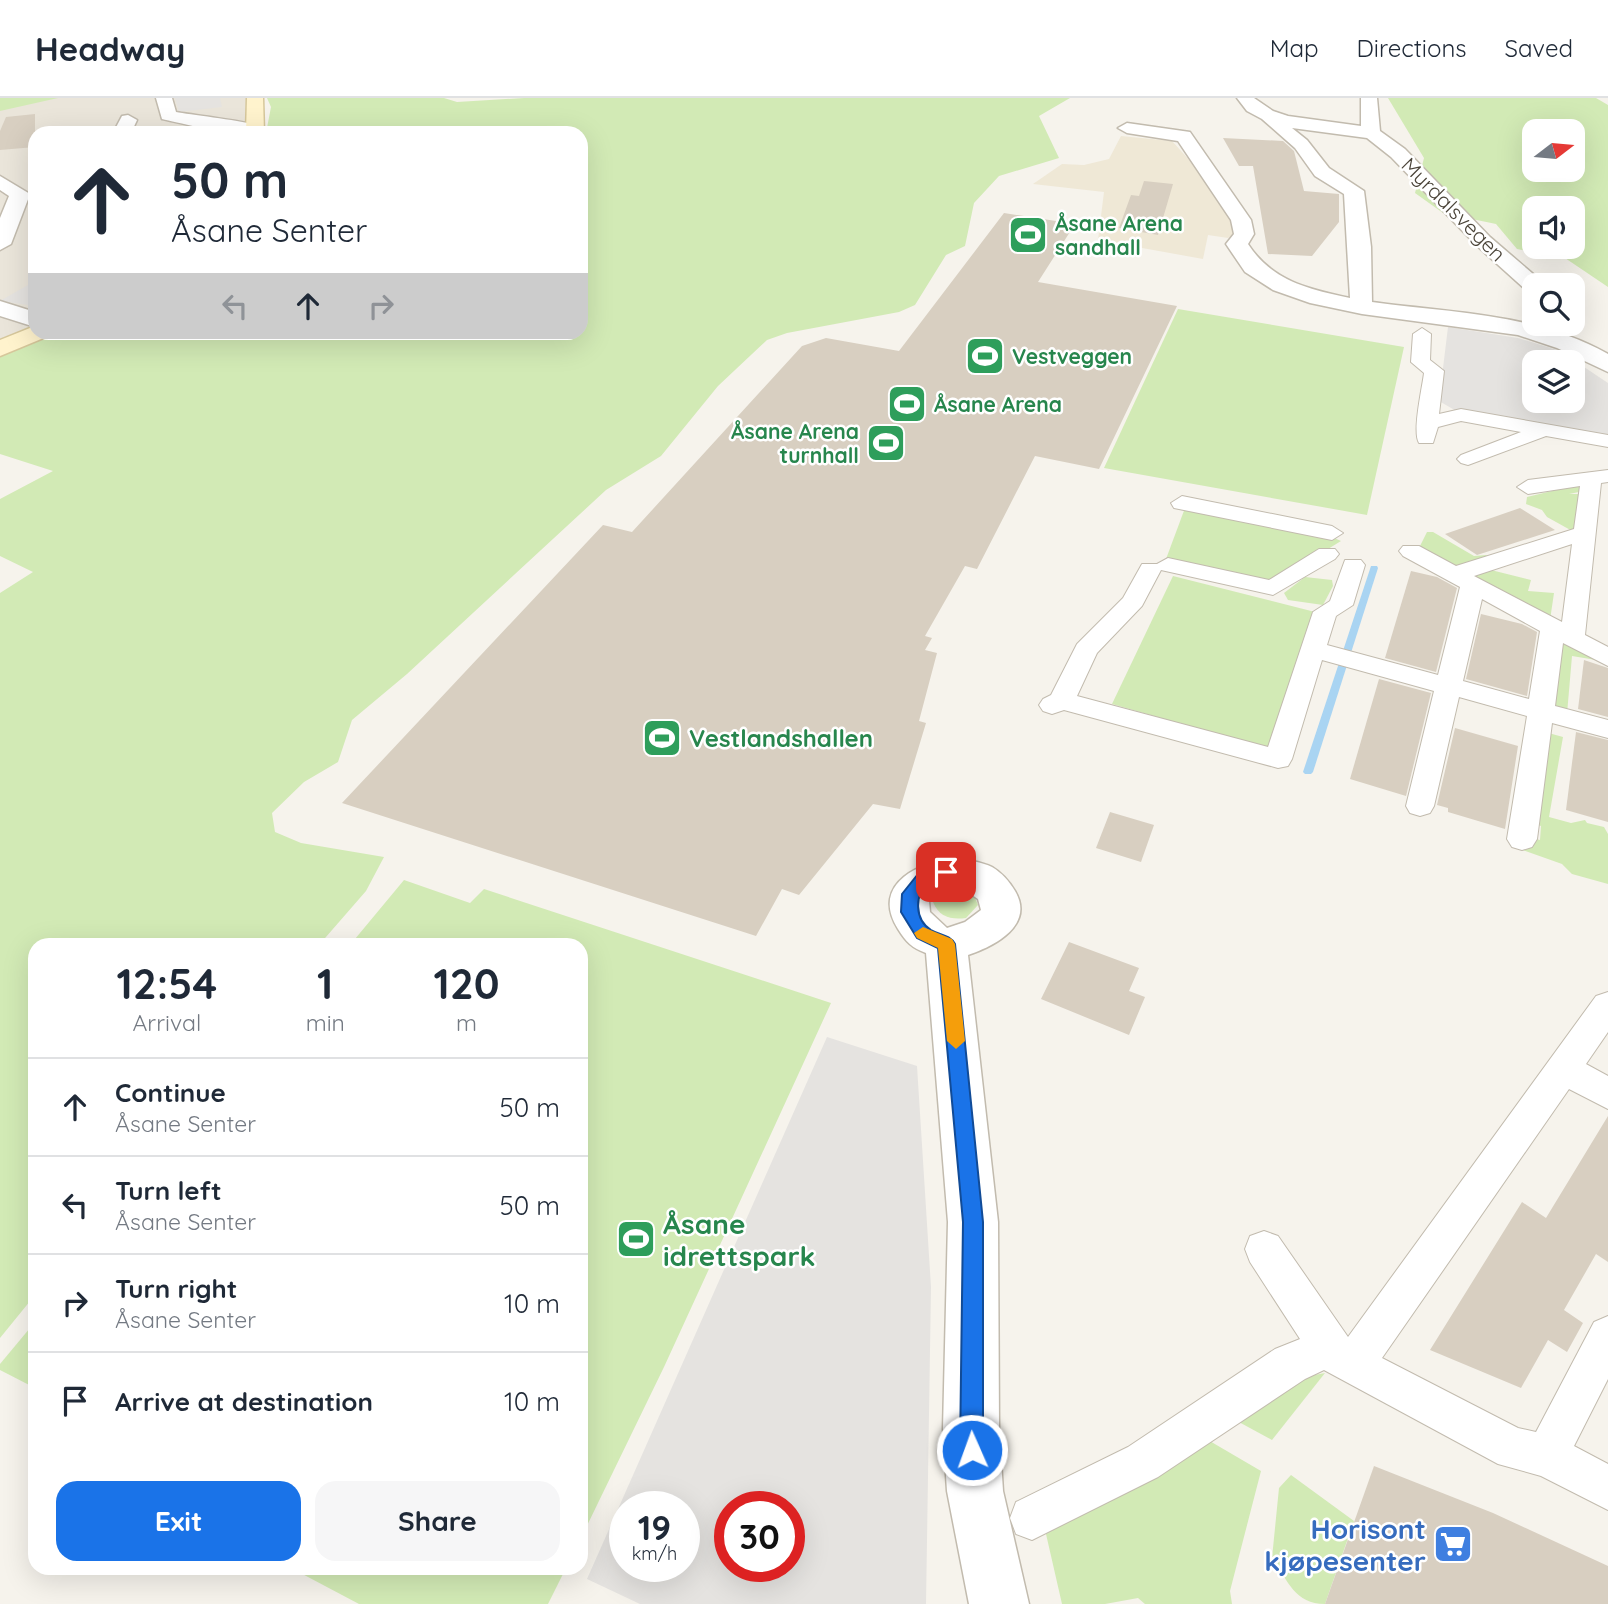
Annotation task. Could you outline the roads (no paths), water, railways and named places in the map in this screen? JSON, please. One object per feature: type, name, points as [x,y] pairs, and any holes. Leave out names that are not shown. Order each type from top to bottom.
[{"type":"main road","points":[[255,98],[255,126]]},
{"type":"main road","points":[[0,349],[28,336]]},
{"type":"street","points":[[164,98],[168,116],[222,126]]},
{"type":"street","points":[[1245,98],[1250,107],[1270,118],[1301,144],[1322,172],[1354,191],[1360,247],[1361,306]]},
{"type":"street","points":[[1369,98],[1369,124],[1372,133]]},
{"type":"street","name":"Myrdalsvegen","points":[[1270,118],[1372,133],[1398,153],[1421,180],[1483,241],[1522,275]]},
{"type":"street","points":[[1127,128],[1184,136],[1241,220],[1244,234],[1237,244],[1239,253],[1269,281],[1299,295],[1518,328],[1585,350],[1608,365]]},
{"type":"street","points":[[0,182],[20,194],[0,244]]},
{"type":"street","points":[[0,308],[28,318]]},
{"type":"street","points":[[1585,329],[1594,341],[1585,350]]},
{"type":"street","points":[[1422,334],[1420,362],[1434,371],[1426,431],[1461,415],[1608,441]]},
{"type":"street","points":[[1468,459],[1544,429]]},
{"type":"street","points":[[1522,839],[1541,711],[1600,480],[1528,487]]},
{"type":"street","points":[[1182,503],[1330,544],[1273,588],[1159,567],[1133,601],[1086,650],[1057,703],[1113,720],[1278,760],[1322,652],[1325,612],[1341,605],[1353,565]]},
{"type":"street","points":[[1464,579],[1585,533]]},
{"type":"street","points":[[1411,551],[1608,658]]},
{"type":"street","points":[[1420,806],[1448,685],[1464,579]]},
{"type":"street","points":[[1322,652],[1608,729]]},
{"type":"street","points":[[946,944],[973,1222],[971,1429],[975,1491],[999,1604]]},
{"type":"street","points":[[1032,1518],[1143,1462],[1290,1364],[1332,1345],[1565,1069],[1608,1006]]},
{"type":"street","points":[[1565,1069],[1608,1094]]},
{"type":"street","points":[[1264,1249],[1332,1345],[1513,1449],[1547,1455],[1608,1488]]},
{"type":"street","points":[[1547,1455],[1608,1336]]},
{"type":"waterway","points":[[1308,772],[1374,568]]},
{"type":"place","name":"Åsane Arena sandhall","points":[[1028,235]]},
{"type":"place","name":"Vestveggen","points":[[985,356]]},
{"type":"place","name":"Åsane Arena","points":[[907,404]]},
{"type":"place","name":"Åsane Arena turnhall","points":[[886,443]]},
{"type":"place","name":"Vestlandshallen","points":[[662,738]]},
{"type":"place","name":"Åsane idrettspark","points":[[636,1239]]},
{"type":"place","name":"Horisont kjøpesenter","points":[[1453,1544]]}]
